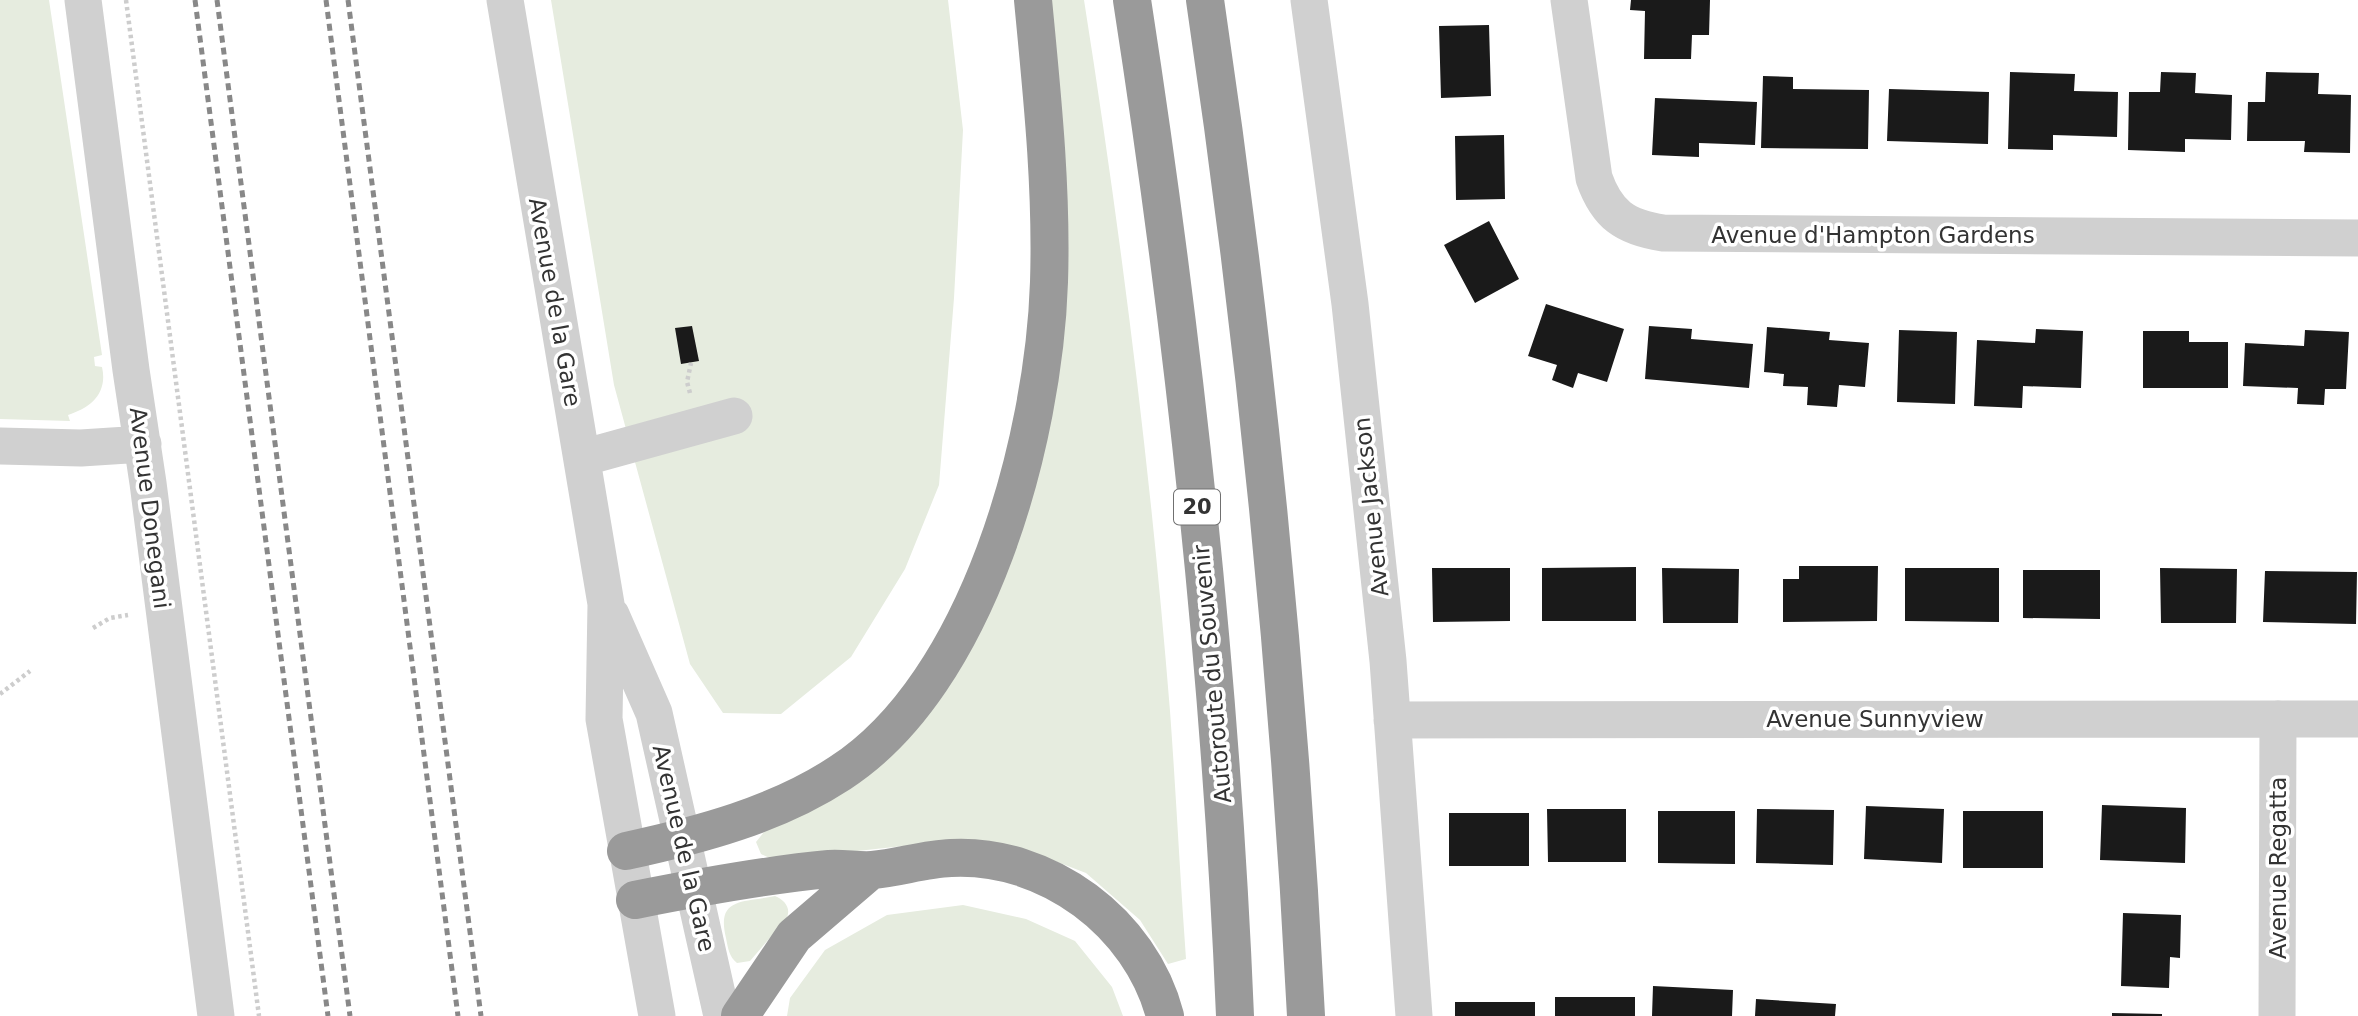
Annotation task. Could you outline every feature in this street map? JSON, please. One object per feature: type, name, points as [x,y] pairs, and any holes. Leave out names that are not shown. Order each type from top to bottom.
[{"type":"highway","points":[[626,851],[681,839],[781,804],[843,772],[894,726],[918,697],[965,621],[983,581],[1022,459],[1045,328],[1049,286],[1049,197],[1033,0]]},
{"type":"highway","name":"Autoroute du Souvenir","points":[[1132,0],[1158,174],[1192,454],[1218,735],[1235,1016]]},
{"type":"highway","points":[[1205,0],[1251,340],[1271,539],[1296,836],[1306,1016]]},
{"type":"highway","points":[[635,900],[832,869],[871,870],[925,861],[967,858],[1011,865],[1048,878],[1084,900],[1124,937],[1152,979],[1165,1016]]},
{"type":"highway","points":[[740,1016],[794,936],[871,870]]},
{"type":"street","name":"Avenue Donegani","points":[[83,0],[216,1016]]},
{"type":"street","name":"Avenue de la Gare","points":[[505,0],[606,604],[604,719],[657,1016]]},
{"type":"street","name":"Avenue Jackson","points":[[1308,0],[1350,304],[1392,720],[1414,1016]]},
{"type":"street","name":"Avenue d'Hampton Gardens","points":[[1569,0],[1594,178],[1601,197],[1612,213],[1645,230],[1677,233],[2358,238]]},
{"type":"street","points":[[582,458],[734,416]]},
{"type":"street","points":[[0,446],[81,448],[143,444]]},
{"type":"street","name":"Avenue de la Gare","points":[[606,604],[654,713],[722,1016]]},
{"type":"street","name":"Avenue Regatta","points":[[2277,1016],[2278,719]]},
{"type":"street","name":"Avenue Sunnyview","points":[[1392,720],[2358,719]]},
{"type":"path","name":"Avenue Donegani","points":[[126,0],[259,1016]]},
{"type":"path","points":[[93,628],[110,618],[139,613]]},
{"type":"path","points":[[0,694],[30,671]]},
{"type":"shaded area","points":[[0,0],[49,0],[102,355],[94,357],[95,366],[102,367],[100,392],[90,404],[68,415],[70,421],[0,419]]},
{"type":"shaded area","points":[[551,0],[948,0],[963,130],[954,298],[939,485],[905,569],[851,657],[781,714],[723,713],[690,664],[614,385]]},
{"type":"shaded area","points":[[1044,0],[1084,0],[1122,265],[1154,533],[1170,711],[1186,959],[1168,964],[1140,920],[1086,873],[1034,853],[931,843],[774,860],[761,854],[756,842],[764,832],[882,755],[1046,425]]},
{"type":"shaded area","points":[[775,896],[787,905],[786,919],[750,961],[737,963],[729,952],[725,915],[735,904]]},
{"type":"shaded area","points":[[963,905],[1026,919],[1075,941],[1112,987],[1123,1016],[787,1016],[790,998],[825,950],[887,915]]},
{"type":"building","points":[[1631,0],[1710,0],[1709,35],[1692,35],[1691,59],[1644,59],[1645,11],[1630,10]]},
{"type":"building","points":[[1489,25],[1491,96],[1441,98],[1439,26]]},
{"type":"building","points":[[2010,72],[2075,74],[2074,91],[2118,92],[2117,137],[2053,135],[2053,150],[2008,149]]},
{"type":"building","points":[[2161,72],[2196,73],[2195,93],[2232,95],[2231,140],[2185,139],[2185,152],[2128,150],[2129,92],[2160,92]]},
{"type":"building","points":[[2266,72],[2319,73],[2318,94],[2351,95],[2350,153],[2304,152],[2305,141],[2247,141],[2248,102],[2265,102]]},
{"type":"building","points":[[1763,76],[1793,77],[1793,89],[1869,90],[1868,149],[1761,148]]},
{"type":"building","points":[[1889,89],[1989,92],[1988,144],[1887,141]]},
{"type":"building","points":[[1655,98],[1757,102],[1755,145],[1699,143],[1699,157],[1652,155]]},
{"type":"building","points":[[1504,135],[1505,199],[1456,200],[1455,136]]},
{"type":"building","points":[[1489,221],[1519,279],[1475,303],[1444,245]]},
{"type":"building","points":[[1546,304],[1624,329],[1607,382],[1578,373],[1573,388],[1552,380],[1557,365],[1528,356]]},
{"type":"building","points":[[692,326],[699,361],[681,364],[675,328]]},
{"type":"building","points":[[1649,326],[1692,329],[1691,339],[1753,344],[1749,388],[1645,379]]},
{"type":"building","points":[[1767,327],[1830,332],[1829,340],[1869,343],[1865,387],[1839,385],[1837,407],[1807,405],[1808,387],[1783,386],[1784,374],[1764,372]]},
{"type":"building","points":[[2036,329],[2083,331],[2081,388],[2023,386],[2022,408],[1974,406],[1977,340],[2035,343]]},
{"type":"building","points":[[1899,330],[1957,332],[1955,404],[1897,402]]},
{"type":"building","points":[[2305,330],[2349,332],[2346,389],[2325,389],[2324,405],[2297,404],[2298,388],[2243,386],[2245,343],[2304,346]]},
{"type":"building","points":[[2143,331],[2189,331],[2189,342],[2228,342],[2228,388],[2143,388]]},
{"type":"building","points":[[1799,566],[1878,566],[1877,621],[1783,622],[1783,579],[1799,579]]},
{"type":"building","points":[[1636,567],[1636,621],[1542,621],[1542,568]]},
{"type":"building","points":[[1432,568],[1510,568],[1510,621],[1433,622]]},
{"type":"building","points":[[1662,568],[1739,569],[1738,623],[1663,623]]},
{"type":"building","points":[[1905,568],[1999,568],[1999,622],[1905,621]]},
{"type":"building","points":[[2160,568],[2237,569],[2236,623],[2161,623]]},
{"type":"building","points":[[2023,570],[2100,570],[2100,619],[2023,618]]},
{"type":"building","points":[[2265,571],[2357,572],[2356,624],[2263,622]]},
{"type":"building","points":[[2102,805],[2186,808],[2185,863],[2100,860]]},
{"type":"building","points":[[1866,806],[1944,809],[1942,863],[1864,859]]},
{"type":"building","points":[[1547,809],[1626,809],[1626,862],[1548,862]]},
{"type":"building","points":[[1757,809],[1834,810],[1833,865],[1756,863]]},
{"type":"building","points":[[1658,811],[1735,811],[1735,864],[1658,863]]},
{"type":"building","points":[[1963,811],[2043,811],[2043,868],[1963,868]]},
{"type":"building","points":[[1449,813],[1529,813],[1529,866],[1449,866]]},
{"type":"building","points":[[2123,913],[2181,915],[2180,958],[2170,957],[2169,988],[2121,986]]},
{"type":"building","points":[[1653,986],[1733,990],[1732,1016],[1652,1016]]},
{"type":"building","points":[[1555,997],[1635,997],[1635,1016],[1555,1016]]},
{"type":"building","points":[[1756,999],[1836,1004],[1835,1016],[1755,1016]]},
{"type":"building","points":[[1455,1002],[1535,1002],[1535,1016],[1455,1016]]},
{"type":"building","points":[[2112,1013],[2162,1014],[2162,1016],[2112,1016]]},
{"type":"railway","points":[[195,0],[328,1016]]},
{"type":"railway","points":[[217,0],[350,1016]]},
{"type":"railway","points":[[326,0],[458,1016]]},
{"type":"railway","points":[[348,0],[481,1016]]}]
